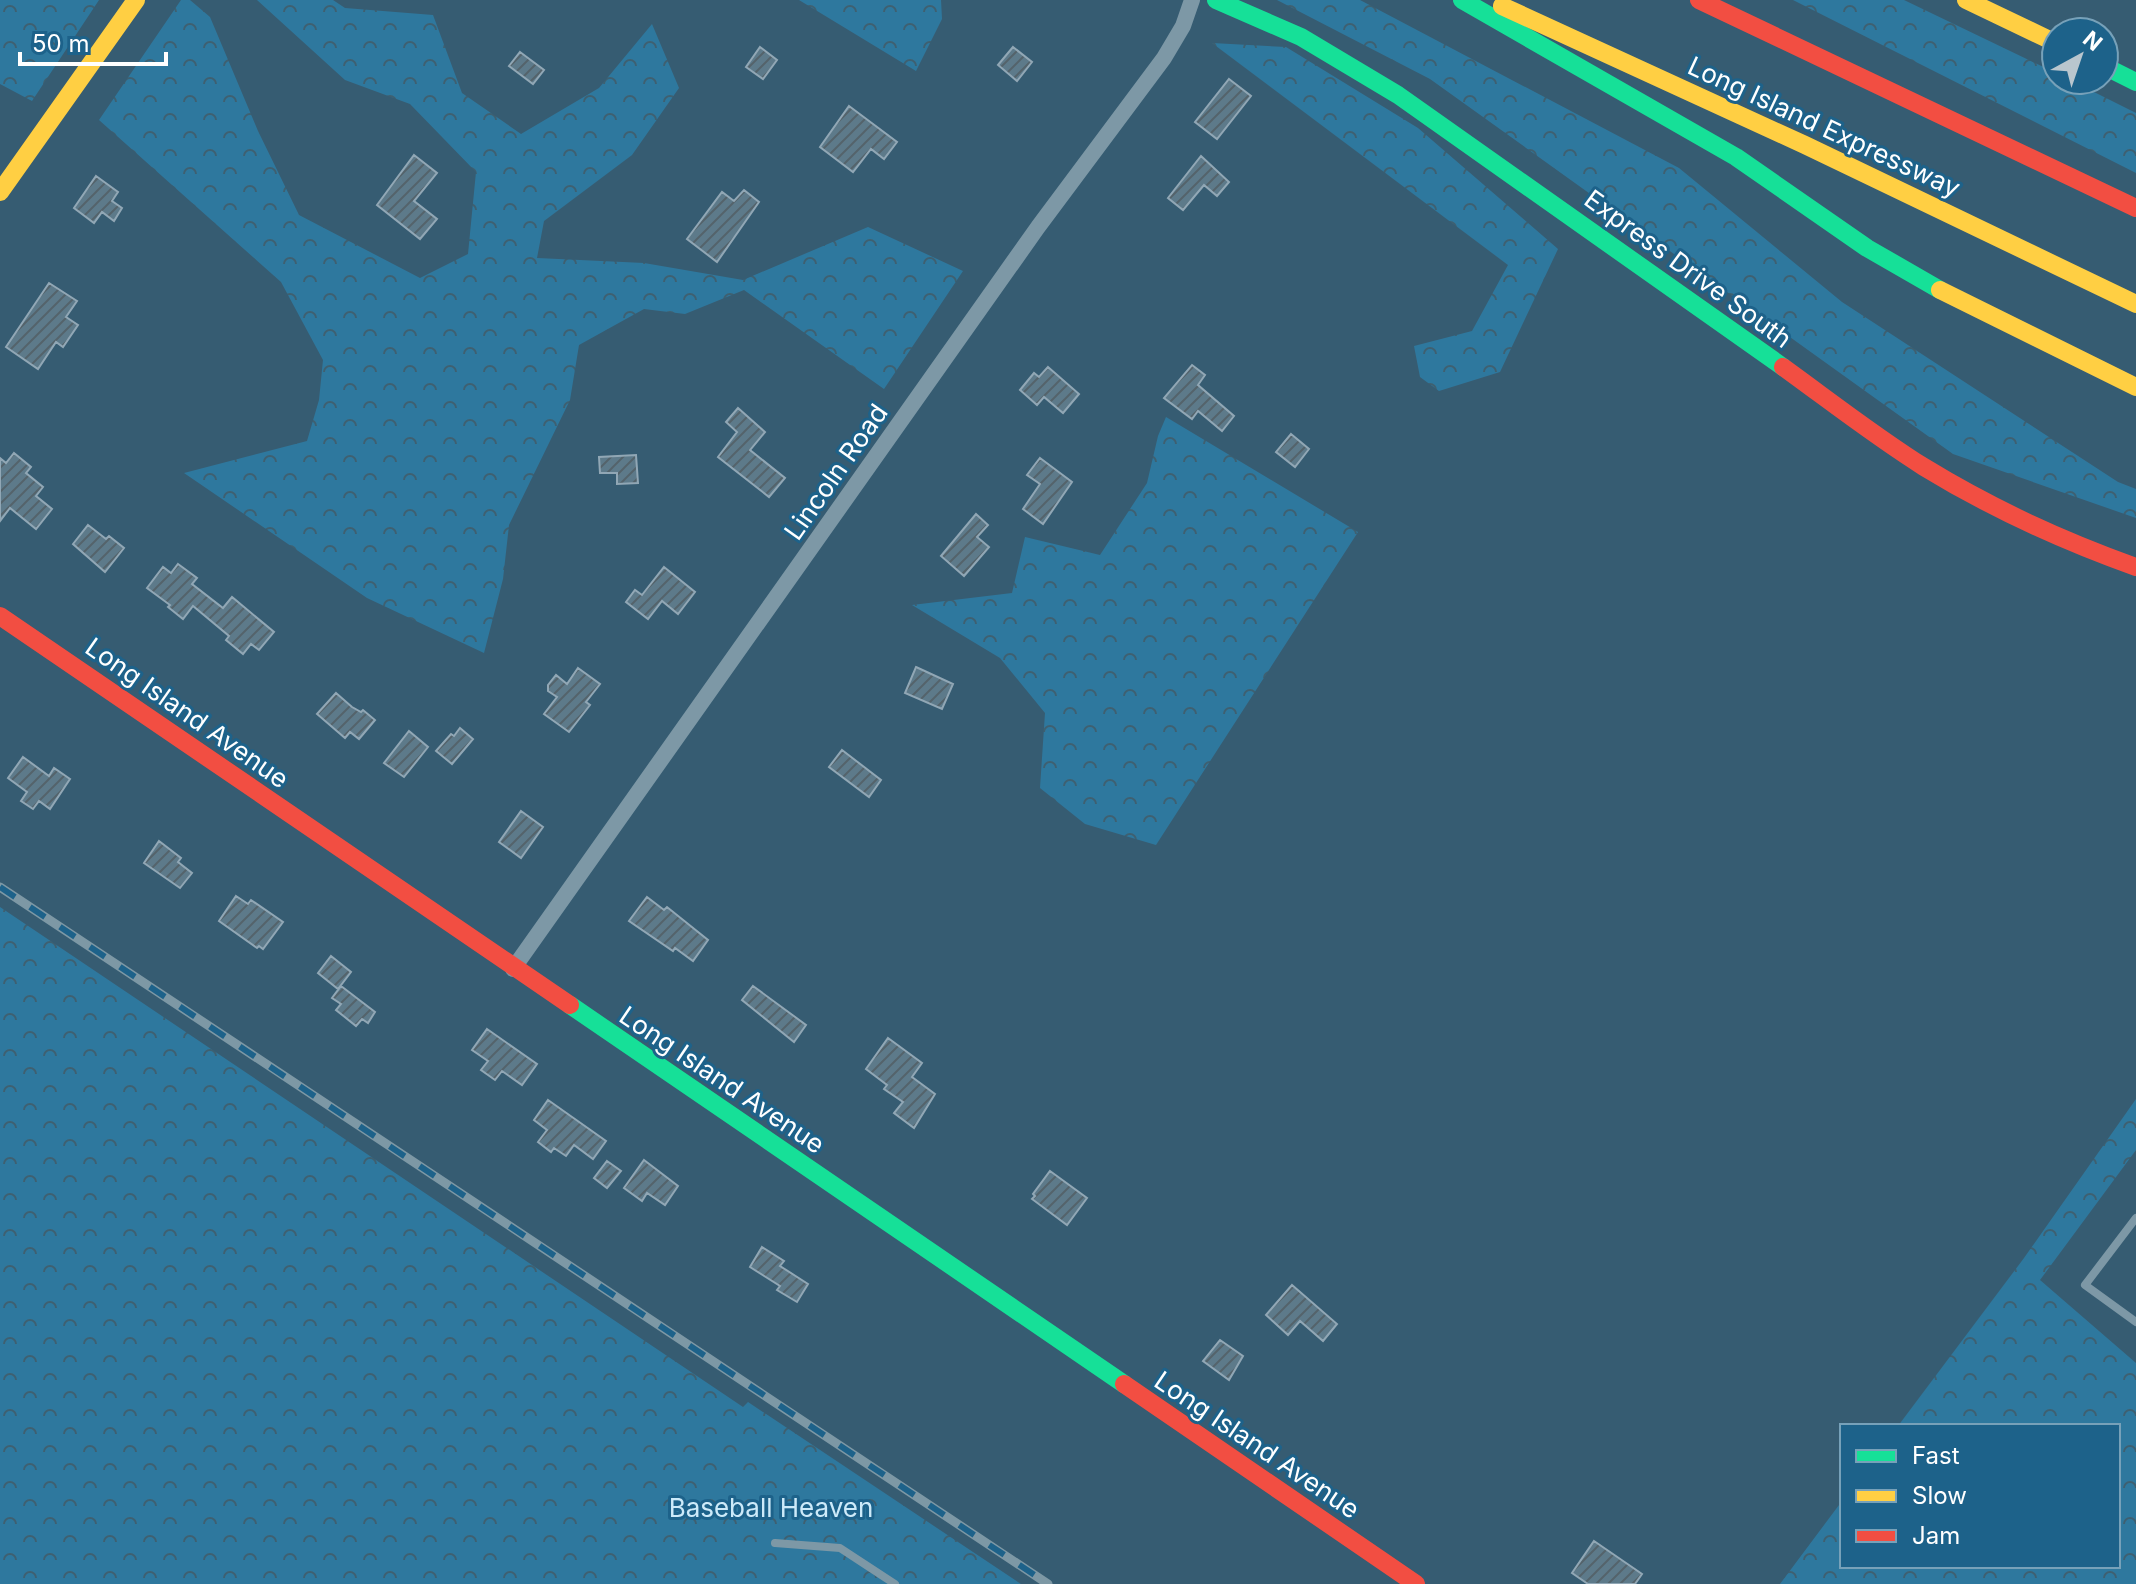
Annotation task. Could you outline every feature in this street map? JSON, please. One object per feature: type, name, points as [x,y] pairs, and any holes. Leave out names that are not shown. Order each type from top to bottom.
[{"type":"main road","points":[[0,192],[136,0]]},
{"type":"main road","name":"Express Drive South","points":[[1216,0],[1301,37],[1398,95],[1924,467],[2021,520],[2136,567]]},
{"type":"main road","points":[[1462,0],[1519,36],[1773,179],[1848,236],[1889,262],[1966,304],[2136,387]]},
{"type":"main road","name":"Long Island Expressway","points":[[1489,0],[1805,145],[2136,304]]},
{"type":"main road","points":[[1699,0],[2136,208]]},
{"type":"main road","points":[[1966,0],[2040,35]]},
{"type":"main road","name":"Long Island Avenue","points":[[0,616],[1416,1584]]},
{"type":"street","name":"Lincoln Road","points":[[513,969],[1038,227],[1164,58],[1183,26],[1192,0]]},
{"type":"lane","points":[[2136,1218],[2085,1285],[2136,1322]]},
{"type":"lane","points":[[775,1543],[840,1548],[895,1584]]},
{"type":"green space","points":[[0,0],[99,0],[32,101],[0,84]]},
{"type":"green space","points":[[181,0],[190,0],[210,17],[258,131],[299,215],[420,278],[468,254],[476,172],[410,104],[345,80],[257,0],[333,0],[345,8],[433,15],[462,93],[521,134],[599,88],[652,24],[679,88],[632,155],[544,221],[537,258],[644,263],[743,280],[868,227],[963,271],[884,389],[744,290],[685,314],[644,309],[579,345],[570,400],[509,525],[503,579],[484,653],[367,598],[184,473],[307,441],[319,400],[323,360],[281,282],[99,120]]},
{"type":"green space","points":[[799,0],[941,0],[942,19],[916,71]]},
{"type":"green space","points":[[1277,0],[1360,0],[1679,168],[1842,302],[2118,482],[2136,489],[2136,518],[1953,454],[1430,79]]},
{"type":"green space","points":[[1793,0],[1904,0],[2040,65],[2040,96],[2102,96],[2136,113],[2136,173]]},
{"type":"green space","points":[[1212,43],[1286,47],[1418,128],[1558,249],[1500,372],[1439,391],[1420,377],[1414,346],[1472,331],[1508,265]]},
{"type":"green space","points":[[1166,417],[1358,532],[1156,845],[1085,824],[1040,788],[1045,713],[1000,658],[912,605],[1012,593],[1025,537],[1100,555],[1147,483],[1158,436]]},
{"type":"green space","name":"Baseball Heaven","points":[[0,907],[743,1407],[748,1402],[1021,1584],[0,1584]]},
{"type":"green space","points":[[2136,1099],[2136,1150],[2040,1280],[2136,1363],[2136,1584],[1780,1584],[1840,1504],[1840,1568],[2120,1568],[2120,1424],[1900,1424],[2024,1258]]},
{"type":"building","points":[[760,47],[777,60],[763,79],[746,67]]},
{"type":"building","points":[[1013,47],[1032,62],[1017,81],[998,65]]},
{"type":"building","points":[[520,52],[544,70],[533,84],[509,66]]},
{"type":"building","points":[[1229,79],[1251,96],[1217,139],[1195,122]]},
{"type":"building","points":[[849,106],[897,142],[884,159],[871,149],[853,172],[820,147]]},
{"type":"building","points":[[414,155],[437,173],[414,201],[437,219],[420,239],[377,205]]},
{"type":"building","points":[[1201,156],[1229,182],[1217,196],[1204,185],[1183,210],[1168,198]]},
{"type":"building","points":[[96,176],[118,192],[112,201],[122,208],[114,221],[102,212],[94,223],[74,208]]},
{"type":"building","points":[[744,190],[759,202],[717,262],[687,239],[722,192],[734,201]]},
{"type":"building","points":[[49,283],[77,301],[66,317],[78,325],[63,347],[56,342],[38,369],[6,347]]},
{"type":"building","points":[[1192,365],[1205,375],[1198,385],[1234,416],[1222,431],[1198,411],[1192,419],[1164,398]]},
{"type":"building","points":[[1048,367],[1079,394],[1063,413],[1044,397],[1037,405],[1020,390],[1034,373],[1039,377]]},
{"type":"building","points":[[738,408],[765,432],[750,450],[785,478],[769,497],[718,457],[737,432],[726,422]]},
{"type":"building","points":[[1291,434],[1309,449],[1295,467],[1276,452]]},
{"type":"building","points":[[14,453],[31,467],[26,473],[43,487],[36,496],[52,509],[36,529],[10,508],[0,521],[0,458],[6,463]]},
{"type":"building","points":[[636,455],[638,483],[617,484],[617,473],[600,473],[599,457]]},
{"type":"building","points":[[1040,458],[1072,482],[1043,524],[1023,509],[1040,484],[1027,475]]},
{"type":"building","points":[[976,514],[988,525],[977,537],[989,547],[964,576],[941,556]]},
{"type":"building","points":[[88,525],[124,548],[105,572],[73,544]]},
{"type":"building","points":[[178,564],[197,578],[192,584],[223,608],[232,597],[274,632],[259,650],[251,644],[243,654],[226,640],[229,636],[193,606],[183,619],[147,588],[163,567],[171,573]]},
{"type":"building","points":[[664,567],[695,592],[678,614],[662,601],[648,619],[626,602],[635,590],[642,595]]},
{"type":"building","points":[[916,667],[953,684],[942,709],[905,693]]},
{"type":"building","points":[[578,668],[600,684],[586,702],[590,705],[569,732],[544,714],[557,697],[548,691],[548,685],[556,675],[567,684]]},
{"type":"building","points":[[336,693],[352,707],[361,712],[363,710],[375,720],[359,739],[350,732],[345,738],[317,714]]},
{"type":"building","points":[[460,728],[473,739],[452,764],[436,751]]},
{"type":"building","points":[[409,731],[428,747],[404,777],[384,763]]},
{"type":"building","points":[[842,750],[881,780],[869,797],[829,767]]},
{"type":"building","points":[[23,757],[49,776],[54,768],[70,779],[50,809],[39,801],[33,809],[21,801],[27,792],[8,778]]},
{"type":"building","points":[[521,811],[543,827],[521,858],[499,842]]},
{"type":"building","points":[[159,841],[181,858],[178,862],[192,873],[180,888],[144,863]]},
{"type":"building","points":[[236,896],[248,904],[251,900],[283,922],[263,949],[219,921]]},
{"type":"building","points":[[647,897],[664,910],[667,907],[708,940],[693,961],[629,921]]},
{"type":"building","points":[[331,956],[351,972],[338,989],[318,973]]},
{"type":"building","points":[[341,986],[375,1012],[368,1023],[362,1019],[356,1026],[336,1010],[341,1004],[332,998]]},
{"type":"building","points":[[753,986],[806,1025],[794,1042],[742,1000]]},
{"type":"building","points":[[487,1029],[537,1064],[522,1085],[502,1071],[495,1080],[481,1070],[488,1061],[472,1050]]},
{"type":"building","points":[[888,1038],[922,1063],[912,1077],[935,1094],[914,1128],[894,1113],[903,1102],[884,1089],[887,1085],[866,1069]]},
{"type":"building","points":[[548,1100],[606,1141],[593,1159],[574,1145],[566,1156],[554,1148],[551,1152],[538,1142],[547,1130],[534,1120]]},
{"type":"building","points":[[644,1160],[678,1186],[665,1205],[647,1193],[642,1201],[624,1188]]},
{"type":"building","points":[[607,1161],[621,1171],[607,1188],[594,1178]]},
{"type":"building","points":[[1050,1171],[1087,1198],[1067,1225],[1032,1199]]},
{"type":"building","points":[[762,1247],[784,1261],[780,1266],[808,1284],[797,1302],[777,1290],[780,1286],[750,1267]]},
{"type":"building","points":[[1292,1285],[1337,1324],[1323,1341],[1300,1321],[1288,1335],[1266,1315]]},
{"type":"building","points":[[1220,1340],[1243,1356],[1229,1380],[1203,1361]]},
{"type":"building","points":[[1594,1541],[1642,1574],[1635,1584],[1588,1584],[1572,1573]]},
{"type":"railway","points":[[0,887],[1048,1584]]},
{"type":"traffic: fast","points":[[1216,0],[1301,37],[1398,95],[1783,367]]},
{"type":"traffic: fast","points":[[1462,0],[1736,157],[1867,248],[1940,290]]},
{"type":"traffic: fast","points":[[2120,74],[2136,82]]},
{"type":"traffic: fast","points":[[570,1005],[1124,1384]]},
{"type":"traffic: slow","points":[[0,192],[136,0]]},
{"type":"traffic: slow","points":[[1966,0],[2040,35]]},
{"type":"traffic: slow","points":[[1502,6],[1805,145],[2136,304]]},
{"type":"traffic: slow","points":[[1940,290],[2136,387]]},
{"type":"traffic: jam","points":[[1699,0],[2136,208]]},
{"type":"traffic: jam","points":[[1783,367],[1888,444],[1949,482],[2028,523],[2136,567]]},
{"type":"traffic: jam","points":[[0,616],[570,1005]]},
{"type":"traffic: jam","points":[[1124,1384],[1416,1584]]}]
